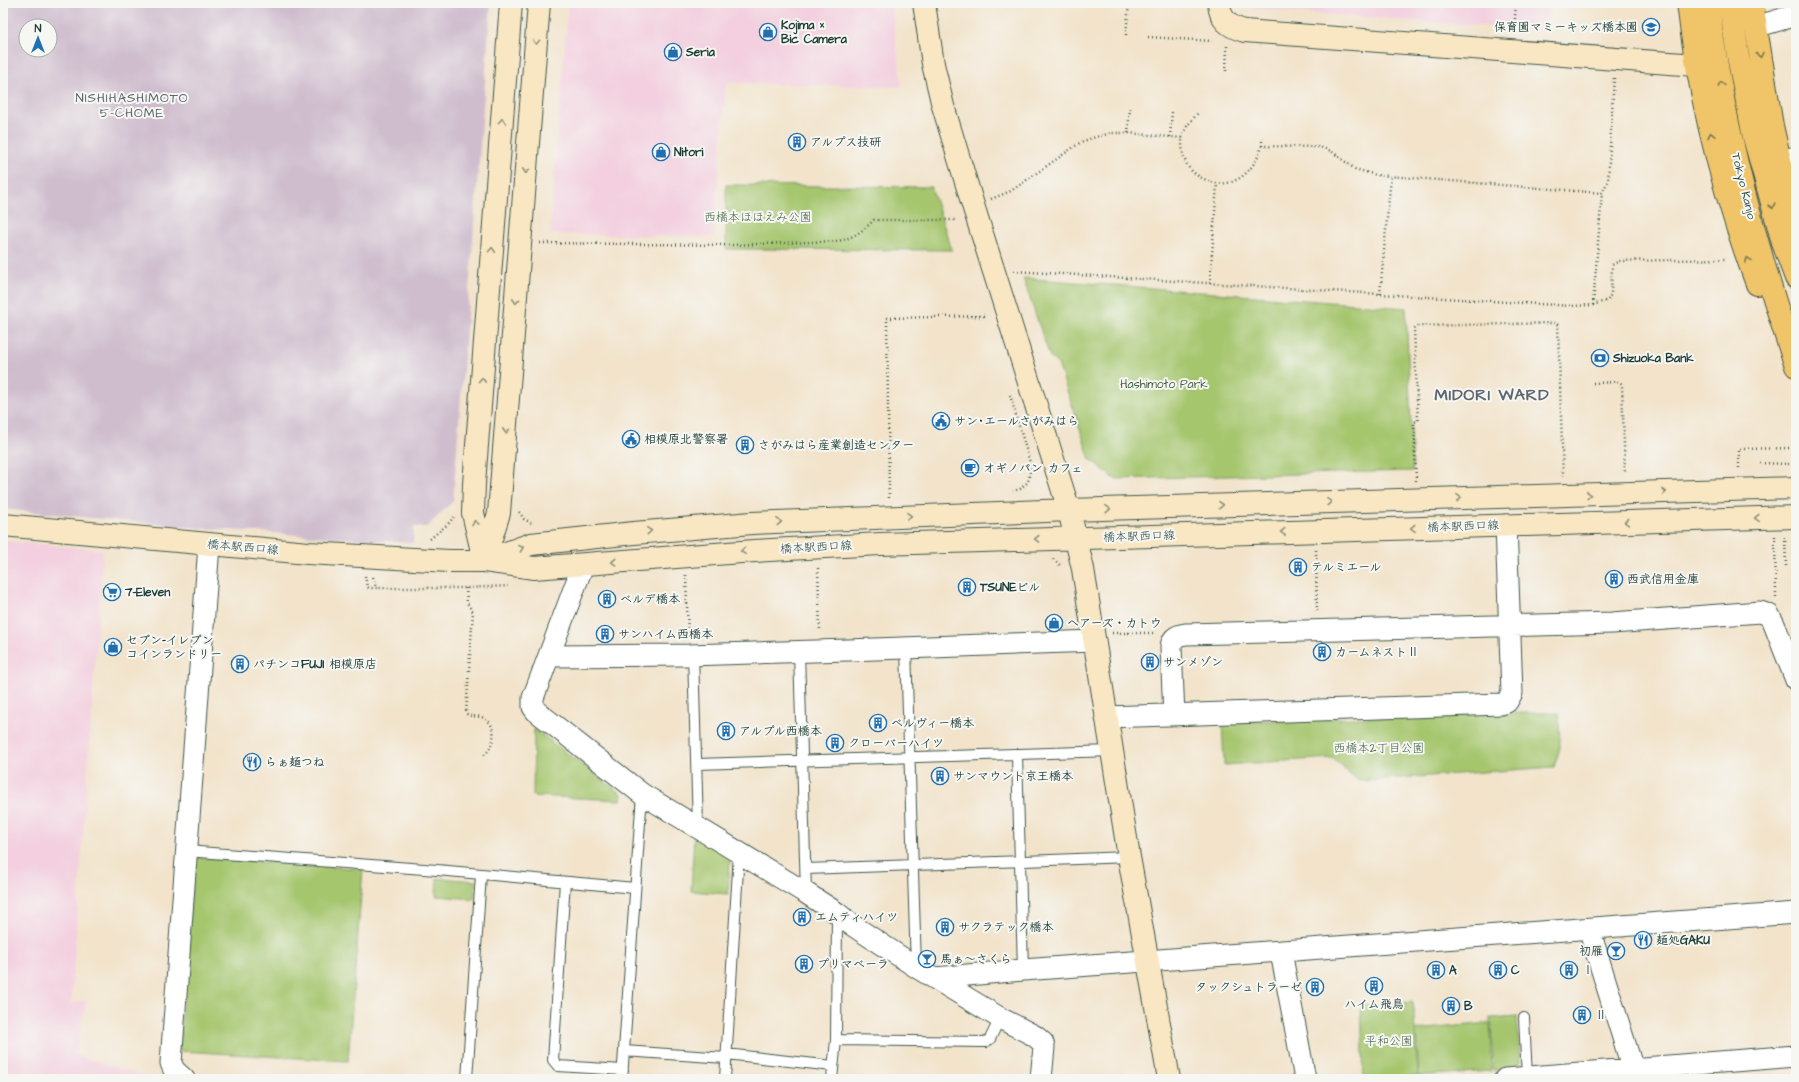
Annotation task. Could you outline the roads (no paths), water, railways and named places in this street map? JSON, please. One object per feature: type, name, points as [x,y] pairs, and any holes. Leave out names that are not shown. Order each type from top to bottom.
[{"type":"highway","points":[[1688,3],[1696,65],[1712,138],[1732,214],[1756,284],[1784,332]]},
{"type":"highway","name":"Tokyo Kanjo","points":[[1708,3],[1715,54],[1733,141],[1759,245],[1784,332],[1796,366]]},
{"type":"highway","name":"Tokyo Kanjo","points":[[1730,3],[1738,56],[1754,138],[1783,243],[1796,274]]},
{"type":"highway","points":[[1752,3],[1772,126],[1788,159],[1796,229]]},
{"type":"street","points":[[484,561],[473,514],[474,484],[511,3]]},
{"type":"street","points":[[484,561],[499,513],[539,3]]},
{"type":"street","points":[[924,3],[933,64],[944,106],[977,219],[1069,510],[1083,569],[1102,637],[1106,717],[1129,857],[1169,1079]]},
{"type":"street","points":[[1219,3],[1224,20],[1235,28],[1244,31],[1696,65]]},
{"type":"street","points":[[1755,27],[1796,15]]},
{"type":"street","name":"橋本駅西口線","points":[[484,561],[531,544],[634,533],[752,523],[1625,486],[1796,488]]},
{"type":"street","name":"橋本駅西口線","points":[[3,525],[209,545],[442,561],[484,561],[534,568],[754,550],[880,544],[1796,517]]},
{"type":"street","points":[[1106,717],[1501,704],[1507,702],[1512,693],[1506,525]]},
{"type":"street","points":[[184,1079],[174,1070],[172,1063],[209,545]]},
{"type":"street","points":[[583,565],[533,698],[533,707],[536,711],[642,794],[698,826],[739,853],[806,893],[916,967],[1000,1018],[1035,1036],[1043,1043],[1041,1079]]},
{"type":"street","points":[[1174,715],[1171,647],[1174,638],[1178,635],[1186,634],[1510,624],[1612,623],[1760,612],[1769,615],[1774,624],[1796,680]]},
{"type":"street","points":[[549,656],[690,655],[799,652],[906,648],[1102,637]]},
{"type":"street","points":[[936,978],[1023,970],[1148,962],[1796,913]]},
{"type":"street","points":[[1590,929],[1634,1074]]},
{"type":"street","points":[[1281,952],[1305,1079]]},
{"type":"street","points":[[1505,1079],[1634,1074],[1796,1056]]},
{"type":"lane","points":[[906,648],[916,967]]},
{"type":"lane","points":[[799,652],[806,893]]},
{"type":"lane","points":[[690,655],[697,764],[698,826]]},
{"type":"lane","points":[[697,764],[1112,752]]},
{"type":"lane","points":[[1017,754],[1023,970]]},
{"type":"lane","points":[[565,882],[552,1060],[558,1066],[622,1075],[642,794]]},
{"type":"lane","points":[[186,851],[635,888]]},
{"type":"lane","points":[[725,1079],[739,853]]},
{"type":"lane","points":[[806,869],[1129,857]]},
{"type":"lane","points":[[467,1079],[482,875]]},
{"type":"lane","points":[[832,1079],[836,1040],[837,913]]},
{"type":"lane","points":[[836,1040],[985,1042],[990,1039],[1000,1018]]},
{"type":"lane","points":[[1524,1018],[1527,1077]]},
{"type":"lane","points":[[624,1052],[726,1056],[833,1066]]},
{"type":"place","name":"保育園マミーキッズ橋本園","points":[[1651,27]]},
{"type":"place","name":"Kojima × Bic Camera","points":[[768,32]]},
{"type":"place","name":"Seria","points":[[673,52]]},
{"type":"place","name":"アルプス技研","points":[[797,142]]},
{"type":"place","name":"Nitori","points":[[661,152]]},
{"type":"place","name":"Shizuoka Bank","points":[[1600,358]]},
{"type":"place","name":"サン･エールさがみはら","points":[[941,421]]},
{"type":"place","name":"相模原北警察署","points":[[631,439]]},
{"type":"place","name":"さがみはら産業創造センター","points":[[745,445]]},
{"type":"place","name":"オギノパン カフェ","points":[[970,468]]},
{"type":"place","name":"テルミエール","points":[[1298,567]]},
{"type":"place","name":"西武信用金庫","points":[[1614,579]]},
{"type":"place","name":"TSUNEビル","points":[[967,587]]},
{"type":"place","name":"7-Eleven","points":[[112,592]]},
{"type":"place","name":"ベルデ橋本","points":[[607,599]]},
{"type":"place","name":"ヘアーズ・カトウ","points":[[1054,623]]},
{"type":"place","name":"サンハイム西橋本","points":[[605,634]]},
{"type":"place","name":"セブン-イレブン コインランドリー","points":[[113,647]]},
{"type":"place","name":"カームネストⅡ","points":[[1322,652]]},
{"type":"place","name":"サンメゾン","points":[[1150,662]]},
{"type":"place","name":"パチンコFUJI 相模原店","points":[[240,664]]},
{"type":"place","name":"ベルヴィー橋本","points":[[878,723]]},
{"type":"place","name":"アルプル西橋本","points":[[726,731]]},
{"type":"place","name":"クローバーハイツ","points":[[835,743]]},
{"type":"place","name":"らぁ麺つね","points":[[252,762]]},
{"type":"place","name":"サンマウント京王橋本","points":[[940,776]]},
{"type":"place","name":"エムティハイツ","points":[[802,917]]},
{"type":"place","name":"サクラテック橋本","points":[[945,927]]},
{"type":"place","name":"麺処GAKU","points":[[1643,940]]},
{"type":"place","name":"初雁","points":[[1616,951]]},
{"type":"place","name":"馬ぁ～さくら","points":[[927,959]]},
{"type":"place","name":"プリマベーラ","points":[[804,964]]},
{"type":"place","name":"A","points":[[1436,970]]},
{"type":"place","name":"C","points":[[1498,970]]},
{"type":"place","name":"Ⅰ","points":[[1569,970]]},
{"type":"place","name":"ハイム飛鳥","points":[[1374,986]]},
{"type":"place","name":"タックシュトラーゼ","points":[[1315,987]]},
{"type":"place","name":"B","points":[[1451,1006]]},
{"type":"place","name":"Ⅱ","points":[[1582,1015]]},
{"type":"district","name":"NISHIHASHIMOTO 5-CHOME","points":[[132,104]]},
{"type":"district","name":"MIDORI WARD","points":[[1492,394]]},
{"type":"park label","name":"西橋本ほほえみ公園","points":[[758,217]]},
{"type":"park label","name":"Hashimoto Park","points":[[1164,384]]},
{"type":"park label","name":"西橋本2丁目公園","points":[[1379,748]]},
{"type":"park label","name":"平和公園","points":[[1389,1041]]}]
